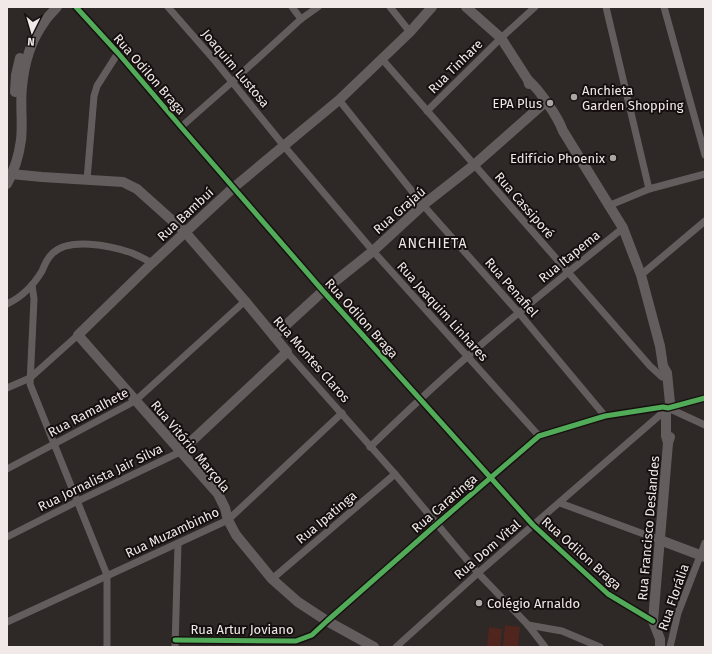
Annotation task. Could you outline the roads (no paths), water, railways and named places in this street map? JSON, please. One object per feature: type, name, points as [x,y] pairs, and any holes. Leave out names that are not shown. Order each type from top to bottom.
[{"type":"street","points":[[8,176],[14,139],[15,86],[18,63],[31,31],[49,7]]},
{"type":"street","points":[[8,176],[17,159],[21,139],[24,66],[29,50],[36,36],[45,21],[57,7]]},
{"type":"street","name":"Rua Odilon Braga","points":[[76,7],[118,52],[181,128],[323,291],[533,525],[608,594],[653,621]]},
{"type":"street","name":"Joaquim Lustosa","points":[[168,7],[284,146]]},
{"type":"street","points":[[292,7],[301,19]]},
{"type":"street","points":[[181,128],[301,19],[318,7]]},
{"type":"street","points":[[390,7],[410,32]]},
{"type":"street","name":"Rua Bambuí","points":[[7,388],[30,378],[78,335],[152,262],[233,188],[339,100],[410,32],[432,7]]},
{"type":"street","name":"Rua Tinhare","points":[[427,111],[501,38],[535,7]]},
{"type":"street","points":[[606,7],[649,189]]},
{"type":"street","points":[[664,7],[705,155]]},
{"type":"street","name":"Rua Francisco Deslandes","points":[[465,8],[501,38],[528,80],[534,85],[560,123],[562,131]]},
{"type":"street","points":[[87,180],[94,96],[97,86],[118,52]]},
{"type":"street","name":"Rua Cassiporé","points":[[382,59],[650,366],[662,377]]},
{"type":"street","name":"Rua Francisco Deslandes","points":[[528,80],[530,88],[556,125],[562,131],[622,228],[641,275],[660,346],[663,366],[662,377],[665,404],[671,413],[653,621],[662,644]]},
{"type":"street","name":"Rua Penafiel","points":[[339,100],[423,205],[519,313],[605,416]]},
{"type":"street","name":"Rua Grajaú","points":[[274,336],[323,291],[373,250],[423,205],[474,165],[542,105]]},
{"type":"street","name":"Rua Joaquim Linhares","points":[[284,146],[373,250],[539,436]]},
{"type":"street","points":[[608,206],[649,189],[705,174]]},
{"type":"street","name":"Rua Montes Claros","points":[[8,176],[123,182],[137,189],[185,232],[287,352],[395,474],[478,573],[528,625],[543,644]]},
{"type":"street","points":[[641,275],[705,221]]},
{"type":"street","name":"Rua Itapema","points":[[370,447],[468,356],[622,228]]},
{"type":"street","points":[[7,304],[17,300],[28,290],[38,278],[51,254],[62,247],[76,244],[104,246],[132,253],[152,262]]},
{"type":"street","points":[[32,285],[34,299],[30,384],[107,576],[107,647]]},
{"type":"street","name":"Rua Ramalhete","points":[[7,469],[135,401],[245,301]]},
{"type":"street","name":"Rua Vitório Marçola","points":[[78,335],[218,494],[225,508],[228,520],[236,535],[272,579],[298,602],[326,621],[374,647]]},
{"type":"street","name":"Rua Jornalista Jair Silva","points":[[7,537],[180,452],[287,352]]},
{"type":"street","points":[[650,366],[663,366]]},
{"type":"street","name":"Rua Francisco Deslandes","points":[[663,366],[667,373],[670,403],[668,408]]},
{"type":"street","name":"Rua Caratinga","points":[[326,621],[539,436],[605,416],[663,407],[668,408],[705,398]]},
{"type":"street","points":[[668,408],[705,425]]},
{"type":"street","name":"Rua Dom Vital","points":[[396,647],[478,573],[668,408]]},
{"type":"street","name":"Rua Muzambinho","points":[[7,622],[228,520],[342,414]]},
{"type":"street","name":"Rua Ipatinga","points":[[272,579],[395,474]]},
{"type":"street","points":[[560,503],[703,556]]},
{"type":"street","name":"Rua Florália","points":[[670,647],[678,613],[703,556],[705,543]]},
{"type":"street","points":[[175,644],[178,544]]},
{"type":"street","name":"Rua Artur Joviano","points":[[175,644],[296,641],[312,635],[326,621]]},
{"type":"street","points":[[528,625],[562,631],[600,647]]},
{"type":"street","points":[[543,644],[544,636],[562,631]]},
{"type":"place","name":"Anchieta Garden Shopping","points":[[574,97]]},
{"type":"place","name":"EPA Plus","points":[[550,103]]},
{"type":"place","name":"Edifício Phoenix","points":[[613,158]]},
{"type":"place","name":"Colégio Arnaldo","points":[[479,603]]},
{"type":"district","name":"ANCHIETA","points":[[433,243]]}]
